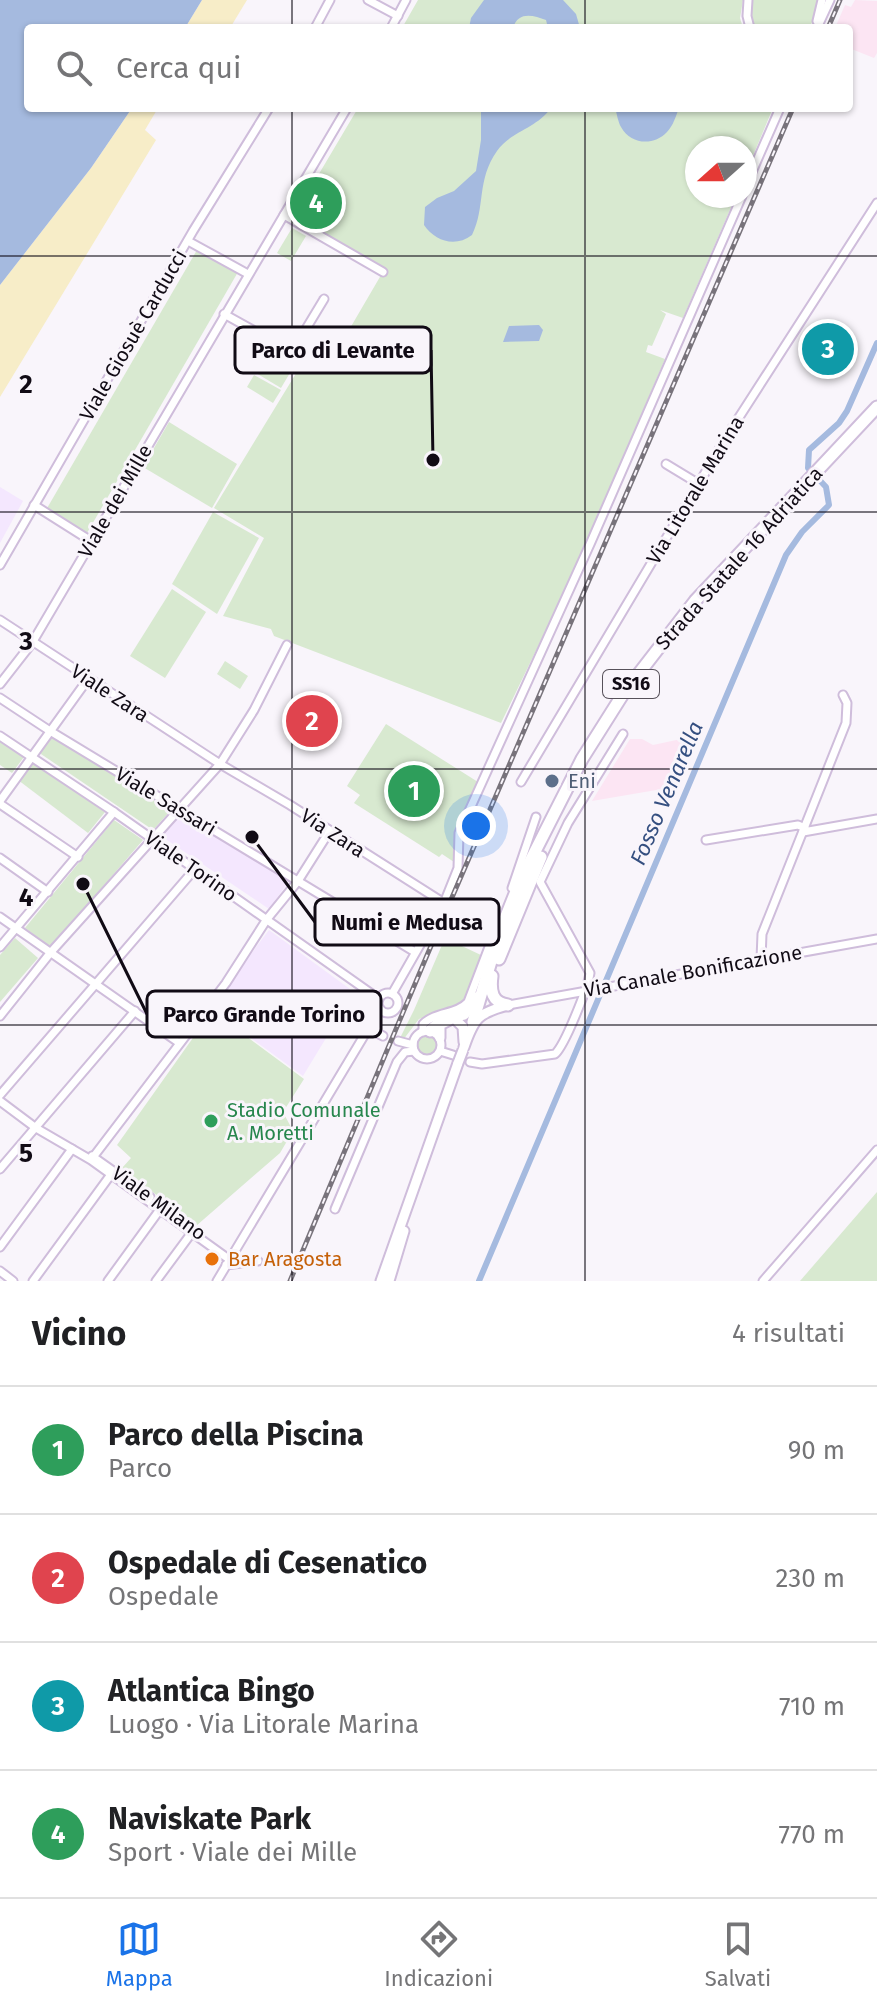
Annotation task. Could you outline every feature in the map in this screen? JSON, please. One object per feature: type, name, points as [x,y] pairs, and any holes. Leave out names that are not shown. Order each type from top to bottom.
[{"type":"highway","name":"Strada Statale 16 Adriatica","points":[[822,471],[877,407]]},
{"type":"highway","name":"Strada Statale 16 Adriatica","points":[[473,1022],[490,972],[558,820],[627,701],[699,608],[808,485],[877,418]]},
{"type":"highway","points":[[490,972],[492,994],[500,1004],[508,1005]]},
{"type":"highway","points":[[431,1034],[445,1018],[468,1011],[490,972]]},
{"type":"main road","points":[[473,1022],[487,1011],[508,1005]]},
{"type":"main road","points":[[431,1034],[454,1018],[463,1027],[460,1054]]},
{"type":"main road","name":"Strada Statale 16 Adriatica","points":[[380,1281],[473,1022]]},
{"type":"main road","points":[[389,1281],[405,1214]]},
{"type":"street","points":[[317,24],[330,0]]},
{"type":"street","points":[[368,0],[398,16]]},
{"type":"street","points":[[393,24],[406,0]]},
{"type":"street","points":[[748,0],[749,24]]},
{"type":"street","points":[[817,24],[822,0]]},
{"type":"street","points":[[818,24],[830,0]]},
{"type":"street","name":"Viale Giosuè Carducci","points":[[0,565],[267,112]]},
{"type":"street","name":"Viale dei Mille","points":[[0,684],[32,643],[345,112]]},
{"type":"street","points":[[757,161],[778,112]]},
{"type":"street","points":[[392,994],[444,903],[458,868],[459,833],[591,542],[737,208]]},
{"type":"street","name":"Via Litorale Marina","points":[[521,782],[778,356],[876,209]]},
{"type":"street","points":[[284,215],[383,272]]},
{"type":"street","points":[[188,241],[248,274]]},
{"type":"street","points":[[292,352],[324,299]]},
{"type":"street","points":[[224,314],[303,358]]},
{"type":"street","points":[[666,464],[699,484]]},
{"type":"street","points":[[34,505],[91,541]]},
{"type":"street","name":"Viale Zara","points":[[0,620],[220,764]]},
{"type":"street","points":[[0,1016],[51,952],[220,764],[254,710],[287,645]]},
{"type":"street","points":[[78,857],[0,802],[88,679]]},
{"type":"street","points":[[761,959],[762,934],[846,723],[847,703],[843,695]]},
{"type":"street","name":"Viale Sassari","points":[[0,698],[415,952]]},
{"type":"street","points":[[470,1062],[482,1064],[559,1051],[587,990],[589,967],[540,882],[568,823],[623,734]]},
{"type":"street","name":"Viale Torino","points":[[0,736],[114,812],[379,999]]},
{"type":"street","name":"Via Zara","points":[[220,764],[444,903]]},
{"type":"street","points":[[0,947],[114,812]]},
{"type":"street","points":[[440,1051],[423,1024],[428,1018],[460,1009],[470,998],[536,817]]},
{"type":"street","points":[[706,840],[798,825],[804,830],[877,819]]},
{"type":"street","points":[[90,1157],[226,983],[329,832]]},
{"type":"street","points":[[0,858],[48,892]]},
{"type":"street","points":[[0,1098],[194,870]]},
{"type":"street","points":[[0,917],[178,1042]]},
{"type":"street","name":"Via Canale Bonificazione","points":[[508,1005],[877,939]]},
{"type":"street","points":[[353,1054],[382,1010],[379,999],[383,995],[396,997],[398,1006],[392,1012],[382,1010]]},
{"type":"street","points":[[217,1281],[382,1010]]},
{"type":"street","points":[[0,1169],[135,1011]]},
{"type":"street","points":[[371,1030],[383,1036]]},
{"type":"street","points":[[414,1048],[416,1037],[431,1034]]},
{"type":"street","points":[[398,1041],[414,1048],[419,1057],[427,1060],[435,1058],[440,1051]]},
{"type":"street","points":[[335,1209],[397,1062],[405,1052],[414,1048]]},
{"type":"street","points":[[440,1051],[460,1054]]},
{"type":"street","name":"Viale Milano","points":[[0,1098],[36,1128],[90,1157],[229,1260]]},
{"type":"street","points":[[0,1247],[72,1149]]},
{"type":"street","points":[[763,1281],[877,1150]]},
{"type":"street","points":[[33,1281],[112,1173]]},
{"type":"street","points":[[108,1281],[161,1208]]},
{"type":"street","points":[[156,1281],[193,1231]]},
{"type":"street","points":[[229,1260],[258,1261]]},
{"type":"street","points":[[0,1271],[13,1281]]},
{"type":"shaded area","points":[[855,0],[877,1],[877,53],[874,58],[853,50],[853,24],[837,24],[845,5],[851,7]]},
{"type":"shaded area","points":[[0,487],[23,501],[0,543]]},
{"type":"shaded area","points":[[695,736],[674,787],[592,801],[630,739],[642,739],[653,745]]},
{"type":"shaded area","points":[[180,813],[290,880],[269,909],[161,836]]},
{"type":"shaded area","points":[[269,930],[350,989],[347,994],[351,997],[303,1076],[210,1008]]},
{"type":"green space","points":[[418,0],[743,0],[742,24],[404,24]]},
{"type":"green space","points":[[752,0],[818,0],[811,24],[752,24],[749,10]]},
{"type":"green space","points":[[356,112],[771,112],[757,146],[757,136],[685,136],[685,208],[731,208],[683,318],[660,310],[666,314],[652,346],[648,345],[646,352],[665,359],[575,570],[501,723],[274,636],[271,629],[223,616],[264,538],[214,508],[306,357],[325,371],[384,270],[294,216]]},
{"type":"green space","points":[[292,228],[306,236],[291,261],[277,253]]},
{"type":"green space","points":[[197,250],[238,272],[87,533],[46,510]]},
{"type":"green space","points":[[271,346],[297,361],[281,388],[256,373],[263,360],[283,371],[264,359]]},
{"type":"green space","points":[[254,375],[281,390],[273,403],[247,387]]},
{"type":"green space","points":[[169,422],[237,464],[212,508],[143,467]]},
{"type":"green space","points":[[213,512],[259,538],[217,614],[172,584]]},
{"type":"green space","points":[[172,589],[206,612],[165,678],[130,656]]},
{"type":"green space","points":[[225,661],[248,676],[240,689],[217,674]]},
{"type":"green space","points":[[386,724],[478,782],[458,829],[454,862],[442,854],[439,857],[354,803],[360,795],[347,786]]},
{"type":"green space","points":[[50,734],[173,808],[153,830],[38,752]]},
{"type":"green space","points":[[0,740],[24,757],[12,773],[0,765]]},
{"type":"green space","points":[[32,762],[105,812],[88,833],[18,780]]},
{"type":"green space","points":[[114,820],[143,840],[51,947],[25,928]]},
{"type":"green space","points":[[15,938],[38,958],[0,1002],[0,955]]},
{"type":"green space","points":[[445,938],[483,956],[467,1000],[419,1019],[403,1040],[400,1038]]},
{"type":"green space","name":"Stadio Comunale A. Moretti","points":[[212,1011],[304,1079],[283,1112],[293,1131],[280,1153],[196,1226],[122,1168],[131,1158],[117,1145]]},
{"type":"green space","points":[[427,1033],[438,1040],[439,1045],[432,1056],[427,1057],[416,1050],[415,1045],[422,1034]]},
{"type":"green space","points":[[877,1192],[877,1281],[800,1281]]},
{"type":"sand","points":[[202,0],[247,0],[232,24],[187,24]]},
{"type":"sand","points":[[129,112],[156,112],[145,130],[156,140],[0,397],[0,285],[91,168]]},
{"type":"water","points":[[0,0],[202,0],[187,24],[24,24],[24,112],[129,112],[91,168],[0,285]]},
{"type":"water","points":[[484,0],[563,0],[576,14],[579,24],[547,24],[546,20],[526,16],[515,24],[470,24]]},
{"type":"water","points":[[481,112],[548,112],[503,144],[490,162],[472,235],[452,242],[440,239],[424,225],[425,207],[454,191],[476,171]]},
{"type":"water","points":[[616,112],[678,112],[667,132],[656,140],[637,140],[625,133]]},
{"type":"water","points":[[539,325],[543,330],[539,341],[503,342],[509,326]]},
{"type":"waterway","name":"Fosso Venarella","points":[[479,1281],[786,555],[802,532],[829,505],[826,487],[808,468],[809,450],[839,423],[847,411],[877,343]]},
{"type":"railway","points":[[830,24],[840,0]]},
{"type":"railway","points":[[290,1281],[428,953],[791,112]]},
{"type":"place","name":"Naviskate Park","points":[[316,203]]},
{"type":"place","name":"Atlantica Bingo","points":[[828,349]]},
{"type":"place","name":"Parco di Levante","points":[[433,460]]},
{"type":"place","name":"Ospedale di Cesenatico","points":[[312,721]]},
{"type":"place","name":"Eni","points":[[552,781]]},
{"type":"place","name":"Parco della Piscina","points":[[414,791]]},
{"type":"place","name":"Numi e Medusa","points":[[252,837]]},
{"type":"place","name":"Parco Grande Torino","points":[[83,884]]},
{"type":"place","name":"Stadio Comunale A. Moretti","points":[[211,1121]]},
{"type":"place","name":"Bar Aragosta","points":[[212,1259]]}]
